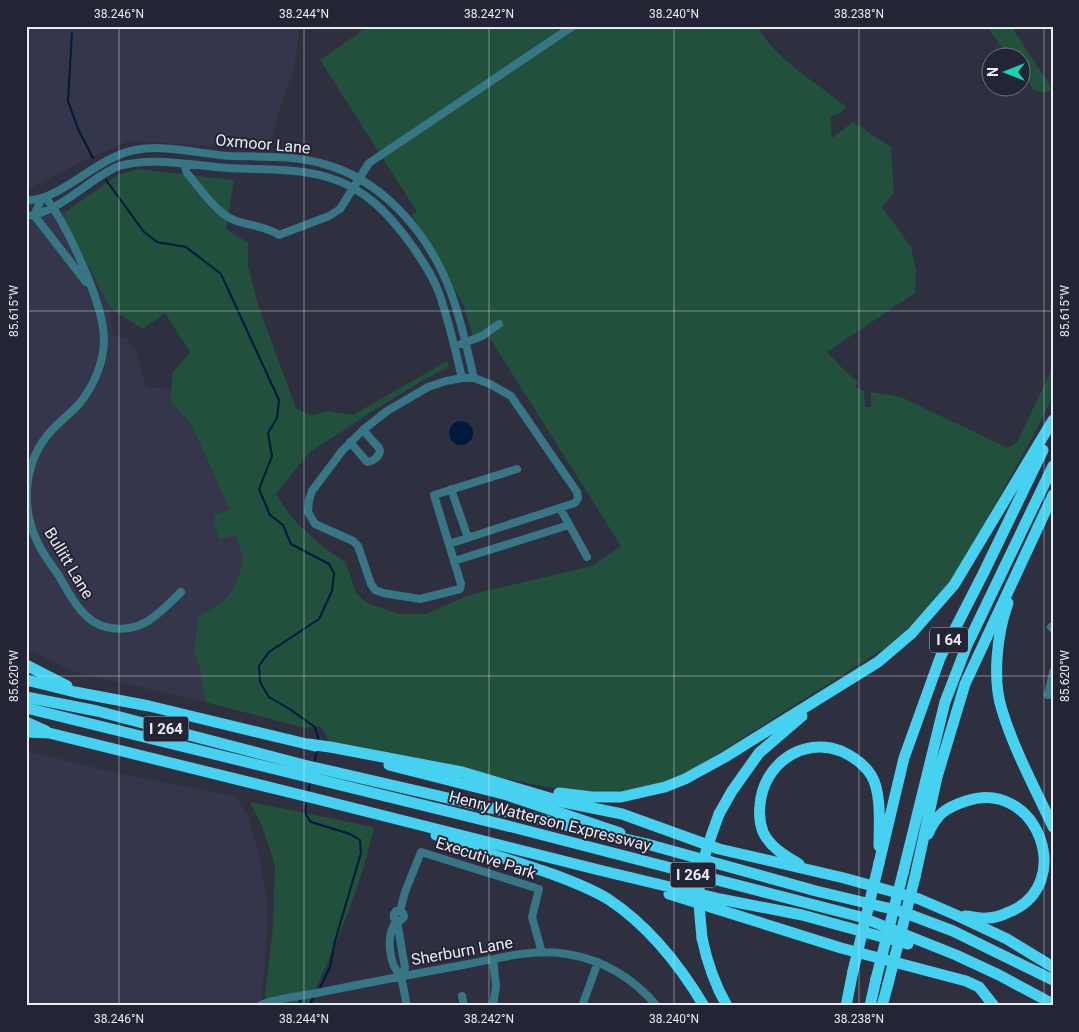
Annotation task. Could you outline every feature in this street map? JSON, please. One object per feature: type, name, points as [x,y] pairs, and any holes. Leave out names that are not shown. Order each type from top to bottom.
[{"type":"highway","points":[[515,788],[539,789],[567,795],[621,797],[665,787],[684,779],[725,756],[878,662],[912,633],[954,585],[1053,420]]},
{"type":"highway","name":"I 64","points":[[846,1006],[904,758],[940,658],[1053,430]]},
{"type":"highway","name":"I 64","points":[[870,1006],[945,702],[967,645],[1053,466]]},
{"type":"highway","points":[[882,1006],[915,877],[937,776],[966,684],[985,639],[1053,495]]},
{"type":"highway","points":[[1053,499],[1006,608],[998,651],[997,682],[1001,708],[1012,739],[1053,827]]},
{"type":"highway","points":[[26,665],[55,679],[75,692]]},
{"type":"highway","points":[[26,680],[75,692],[149,706],[308,744],[462,772],[515,788],[622,814],[720,849],[919,899],[1007,939],[1053,967]]},
{"type":"highway","points":[[727,1006],[718,991],[702,938],[699,898],[705,850],[719,814],[732,790],[759,753],[838,686]]},
{"type":"highway","name":"Henry Watterson Expressway","points":[[26,697],[97,711],[302,770]]},
{"type":"highway","name":"Henry Watterson Expressway","points":[[26,708],[323,775],[647,844],[816,891],[900,911],[953,931],[1053,980]]},
{"type":"highway","points":[[26,722],[49,733]]},
{"type":"highway","points":[[26,732],[49,733],[720,900],[802,915],[927,949],[998,979],[1046,1006]]},
{"type":"highway","points":[[812,871],[788,858],[773,847],[763,831],[759,814],[761,792],[768,776],[778,764],[791,754],[822,747],[835,749],[850,755],[871,775],[876,791],[878,809],[880,862]]},
{"type":"highway","points":[[329,748],[507,795],[605,827],[647,844]]},
{"type":"highway","name":"Henry Watterson Expressway","points":[[323,775],[861,917],[956,955],[1021,986],[1053,1004]]},
{"type":"highway","points":[[921,850],[940,813],[954,804],[972,799],[988,797],[1002,800],[1018,807],[1036,828],[1042,841],[1045,856],[1043,873],[1037,888],[1028,900],[1017,909],[988,918],[956,915]]},
{"type":"highway","points":[[385,816],[454,842],[562,878],[586,887],[607,898],[644,928],[662,946],[678,965],[704,1006]]},
{"type":"highway","points":[[599,870],[841,948],[966,981],[979,987],[994,1006]]},
{"type":"street","points":[[184,164],[187,173],[225,215],[236,221],[271,230],[279,235],[336,212],[344,206],[369,163],[573,26]]},
{"type":"street","name":"Oxmoor Lane","points":[[26,201],[43,197],[101,164],[136,150],[182,151],[228,156],[302,160],[332,166],[359,178],[390,200],[418,234],[435,259],[452,297],[474,378]]},
{"type":"street","name":"Oxmoor Lane","points":[[30,216],[54,208],[90,182],[117,167],[138,162],[164,162],[310,173],[332,179],[354,188],[371,199],[391,217],[422,261],[438,292],[462,378]]},
{"type":"street","points":[[30,216],[43,197]]},
{"type":"street","name":"Bullitt Lane","points":[[43,197],[54,208],[77,254],[92,290],[104,331],[99,367],[87,393],[51,431],[40,446],[26,483],[28,516],[37,540],[78,607],[95,622],[109,628],[137,627],[152,620],[181,592]]},
{"type":"street","name":"Bullitt Lane","points":[[30,216],[92,290]]},
{"type":"street","points":[[454,346],[482,336],[499,324]]},
{"type":"street","points":[[449,544],[575,503],[578,498],[577,492],[511,396],[490,384],[474,378],[462,378],[428,387],[387,412],[350,442],[320,478],[308,500],[308,512],[314,524],[353,541],[358,546],[371,584],[375,590],[420,599],[460,589],[461,584],[454,561],[434,494],[517,469]]},
{"type":"street","points":[[350,442],[367,462],[372,461],[378,456],[379,448],[363,430]]},
{"type":"street","points":[[452,489],[468,538]]},
{"type":"street","points":[[560,508],[587,556]]},
{"type":"street","points":[[454,561],[569,526]]},
{"type":"street","points":[[1048,694],[1053,672]]},
{"type":"street","name":"Executive Park","points":[[407,1006],[402,976],[396,972],[389,939],[393,926],[397,921],[394,918],[394,914],[396,911],[400,911],[405,892],[421,852],[539,889],[532,917],[542,953]]},
{"type":"street","name":"Sherburn Lane","points":[[259,1006],[402,976],[542,953],[568,954],[598,962],[630,979],[657,1006]]},
{"type":"street","points":[[493,960],[496,986],[493,1006]]},
{"type":"street","points":[[582,1006],[598,962]]},
{"type":"street","points":[[462,996],[464,1006]]},
{"type":"shaded area","points":[[26,26],[300,26],[294,70],[280,107],[270,147],[129,141],[83,161],[26,191]]},
{"type":"shaded area","points":[[63,209],[65,212],[64,218],[110,308],[113,336],[126,338],[136,351],[146,387],[172,389],[171,402],[192,426],[231,511],[215,514],[214,524],[219,540],[235,535],[243,557],[241,568],[233,588],[219,604],[198,618],[194,652],[200,670],[205,702],[74,672],[26,648],[26,220],[46,216]]},
{"type":"shaded area","points":[[26,751],[121,774],[235,796],[247,814],[258,851],[267,901],[267,935],[261,1006],[26,1006]]},
{"type":"green space","points":[[369,26],[758,26],[773,48],[846,107],[841,112],[830,117],[832,138],[853,122],[891,147],[894,193],[882,207],[911,247],[916,271],[915,293],[827,352],[858,382],[855,387],[864,391],[865,407],[871,407],[871,392],[901,397],[1008,448],[1017,442],[1053,367],[1053,396],[1032,438],[955,577],[930,606],[896,641],[689,772],[657,785],[608,792],[561,790],[329,742],[319,726],[305,728],[205,702],[200,670],[194,652],[198,617],[219,604],[233,589],[243,557],[235,535],[219,540],[214,524],[215,514],[230,510],[192,426],[171,402],[172,373],[190,352],[165,313],[143,329],[110,308],[64,218],[65,212],[118,175],[138,169],[234,180],[226,229],[248,243],[248,266],[259,308],[296,408],[311,416],[328,411],[353,415],[447,361],[449,367],[425,379],[309,453],[276,494],[299,525],[321,545],[346,563],[356,593],[367,603],[400,614],[426,614],[469,595],[592,566],[621,546],[489,337],[475,344],[463,304],[412,215],[417,212],[320,60]]},
{"type":"green space","points":[[986,26],[1011,26],[1025,48],[1002,48]]},
{"type":"green space","points":[[1032,58],[1053,90],[1043,93],[1033,89]]},
{"type":"green space","points":[[250,802],[374,827],[362,872],[346,918],[308,1006],[264,1006],[273,926],[275,865],[262,826]]},
{"type":"water","points":[[461,421],[469,425],[473,433],[469,441],[461,445],[453,441],[449,433],[453,425]]},
{"type":"waterway","points":[[72,33],[68,101],[78,129],[93,158]]},
{"type":"waterway","points":[[106,180],[144,232],[157,242],[186,247],[221,274],[279,400],[277,418],[268,433],[272,456],[259,489],[270,515],[283,525],[291,544],[329,564],[334,573],[332,591],[319,619],[269,652],[259,666],[260,682],[269,697],[315,727],[319,741]]},
{"type":"waterway","points":[[314,763],[317,751]]},
{"type":"waterway","points":[[308,793],[310,783]]},
{"type":"waterway","points":[[307,800],[305,810],[311,822],[350,834],[360,840],[361,853],[335,941],[330,967],[319,990]]},
{"type":"waterway","points":[[309,1006],[314,996]]},
{"type":"waterway","points":[[299,1006],[301,997]]}]
